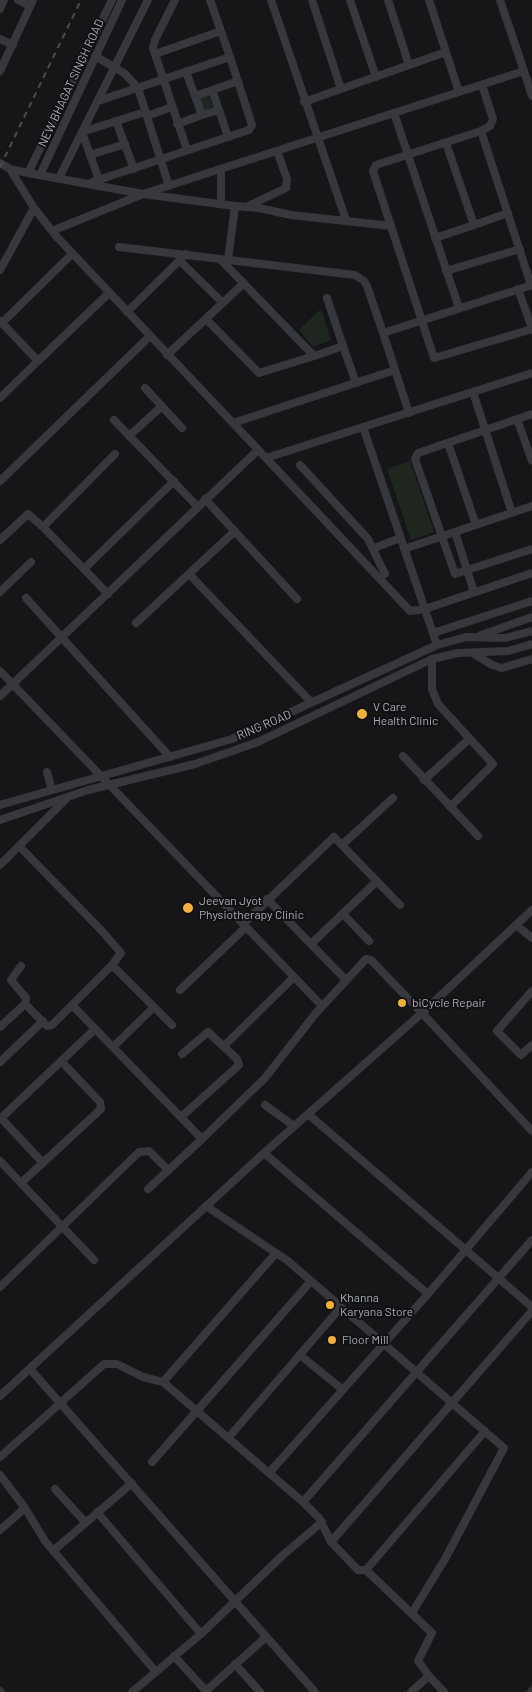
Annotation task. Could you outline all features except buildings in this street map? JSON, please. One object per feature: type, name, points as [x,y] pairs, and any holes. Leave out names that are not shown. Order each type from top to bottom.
[{"type":"street","points":[[0,8],[4,0]]},
{"type":"street","points":[[0,70],[31,3],[18,0]]},
{"type":"street","name":"NEW BHAGAT SINGH ROAD","points":[[28,173],[112,0]]},
{"type":"street","name":"NEW BHAGAT SINGH ROAD","points":[[40,175],[122,0]]},
{"type":"street","points":[[59,178],[148,0]]},
{"type":"street","points":[[175,0],[155,40],[155,54],[187,150]]},
{"type":"street","points":[[90,183],[249,130],[252,124],[210,0]]},
{"type":"street","points":[[271,0],[316,138],[346,220]]},
{"type":"street","points":[[312,0],[341,89]]},
{"type":"street","points":[[350,0],[376,77]]},
{"type":"street","points":[[388,0],[409,65]]},
{"type":"street","points":[[429,0],[459,92]]},
{"type":"street","points":[[500,0],[532,96]]},
{"type":"street","points":[[155,54],[221,31]]},
{"type":"street","points":[[0,39],[13,45]]},
{"type":"street","points":[[304,102],[446,52]]},
{"type":"street","points":[[95,56],[124,73],[138,88],[169,186]]},
{"type":"street","points":[[98,101],[230,57]]},
{"type":"street","points":[[52,232],[144,194],[524,71]]},
{"type":"street","points":[[186,72],[202,115]]},
{"type":"street","points":[[195,96],[238,81]]},
{"type":"street","points":[[482,85],[493,119],[490,126],[481,131],[374,168],[432,355],[437,359],[532,329],[518,290]]},
{"type":"street","points":[[212,90],[228,137]]},
{"type":"street","points":[[82,132],[172,107]]},
{"type":"street","points":[[177,124],[219,110]]},
{"type":"street","points":[[394,113],[459,308]]},
{"type":"street","points":[[116,121],[134,169]]},
{"type":"street","points":[[383,333],[532,285],[481,131]]},
{"type":"street","points":[[82,132],[99,180]]},
{"type":"street","points":[[446,143],[474,225]]},
{"type":"street","points":[[90,155],[125,144]]},
{"type":"street","points":[[246,206],[286,188],[287,179],[277,151]]},
{"type":"street","points":[[0,163],[10,169],[28,173],[144,194],[246,206],[291,215],[391,226]]},
{"type":"street","points":[[10,169],[34,208],[52,232],[407,609],[413,612],[425,609],[532,573]]},
{"type":"street","points":[[221,169],[221,204]]},
{"type":"street","points":[[224,259],[235,206]]},
{"type":"street","points":[[0,270],[34,208]]},
{"type":"street","points":[[435,238],[508,213]]},
{"type":"street","points":[[118,247],[183,257],[224,259],[360,277],[367,286],[409,412]]},
{"type":"street","points":[[446,271],[520,249]]},
{"type":"street","points":[[38,361],[1,322],[72,254]]},
{"type":"street","points":[[183,257],[223,304]]},
{"type":"street","points":[[127,312],[183,257]]},
{"type":"street","points":[[224,259],[244,283],[314,356]]},
{"type":"street","points":[[167,355],[244,283]]},
{"type":"street","points":[[0,398],[109,293]]},
{"type":"street","points":[[327,298],[356,383]]},
{"type":"street","points":[[206,319],[259,373],[343,346]]},
{"type":"street","points":[[0,481],[150,336]]},
{"type":"street","points":[[233,423],[395,370]]},
{"type":"street","points":[[266,458],[532,373]]},
{"type":"street","points":[[145,388],[182,428]]},
{"type":"street","points":[[473,392],[512,513]]},
{"type":"street","points":[[129,436],[162,406]]},
{"type":"street","points":[[532,414],[418,454],[415,459],[455,574],[532,549]]},
{"type":"street","points":[[517,419],[532,461]]},
{"type":"street","points":[[114,420],[198,506]]},
{"type":"street","points":[[363,427],[437,645]]},
{"type":"street","points":[[448,443],[476,525]]},
{"type":"street","points":[[0,696],[258,450]]},
{"type":"street","points":[[43,527],[115,454]]},
{"type":"street","points":[[300,465],[363,532],[374,548],[386,574]]},
{"type":"street","points":[[84,569],[174,481]]},
{"type":"street","points":[[206,500],[297,600]]},
{"type":"street","points":[[404,549],[532,506]]},
{"type":"street","points":[[0,540],[28,514],[108,594]]},
{"type":"street","points":[[136,623],[190,575],[235,531]]},
{"type":"street","points":[[455,532],[474,592]]},
{"type":"street","points":[[374,548],[400,538]]},
{"type":"street","points":[[0,592],[31,562]]},
{"type":"street","points":[[190,575],[311,702]]},
{"type":"street","points":[[26,598],[170,757]]},
{"type":"street","points":[[433,633],[532,601]]},
{"type":"street","points":[[477,636],[532,617]]},
{"type":"street","name":"RING ROAD","points":[[0,805],[232,739],[437,645],[477,636],[505,638],[532,631]]},
{"type":"street","name":"RING ROAD","points":[[0,820],[108,785],[194,764],[258,742],[432,659],[458,653],[508,651],[532,644]]},
{"type":"street","points":[[473,653],[492,665],[502,668],[532,659]]},
{"type":"street","points":[[432,659],[434,697],[444,712],[492,761],[492,766],[450,807]]},
{"type":"street","points":[[0,671],[322,1006]]},
{"type":"street","points":[[424,780],[469,739]]},
{"type":"street","points":[[402,756],[478,836]]},
{"type":"street","points":[[47,772],[52,790]]},
{"type":"street","points":[[0,865],[67,798]]},
{"type":"street","points":[[343,844],[393,798]]},
{"type":"street","points":[[180,990],[267,899],[331,839],[338,838],[400,904]]},
{"type":"street","points":[[20,846],[119,948],[119,958],[52,1025],[47,1026],[25,1004]]},
{"type":"street","points":[[311,944],[377,881]]},
{"type":"street","points":[[267,899],[345,979]]},
{"type":"street","points":[[0,1396],[264,1153],[422,1013],[532,910]]},
{"type":"street","points":[[343,914],[369,941]]},
{"type":"street","points":[[516,925],[532,938]]},
{"type":"street","points":[[148,1189],[265,1078],[322,1006],[362,960],[370,960],[532,1131]]},
{"type":"street","points":[[0,1027],[25,1004],[26,998],[11,980],[22,966]]},
{"type":"street","points":[[112,966],[172,1025]]},
{"type":"street","points":[[224,1046],[294,977]]},
{"type":"street","points":[[532,991],[497,1031],[521,1055],[532,1045]]},
{"type":"street","points":[[72,1005],[202,1139]]},
{"type":"street","points":[[113,1047],[154,1007]]},
{"type":"street","points":[[0,1062],[43,1021]]},
{"type":"street","points":[[42,1163],[0,1118],[95,1028]]},
{"type":"street","points":[[181,1117],[239,1065],[237,1059],[208,1032],[182,1054]]},
{"type":"street","points":[[21,1182],[101,1109],[100,1102],[61,1061]]},
{"type":"street","points":[[265,1105],[294,1126]]},
{"type":"street","points":[[308,1114],[532,1307]]},
{"type":"street","points":[[0,1287],[139,1152],[143,1150],[149,1151],[168,1170]]},
{"type":"street","points":[[264,1153],[428,1294]]},
{"type":"street","points":[[0,1161],[94,1260]]},
{"type":"street","points":[[270,1473],[466,1251],[532,1172]]},
{"type":"street","points":[[206,1206],[276,1253],[311,1281],[504,1448],[446,1559],[412,1613]]},
{"type":"street","points":[[303,1502],[418,1373],[532,1240]]},
{"type":"street","points":[[163,1382],[276,1253]]},
{"type":"street","points":[[152,1462],[199,1411],[311,1281]]},
{"type":"street","points":[[229,1437],[341,1307]]},
{"type":"street","points":[[331,1542],[532,1311]]},
{"type":"street","points":[[300,1355],[343,1390]]},
{"type":"street","points":[[0,1457],[99,1368],[110,1362],[142,1377],[163,1382],[303,1502],[322,1522],[331,1542],[358,1570],[366,1570],[432,1633],[418,1661],[444,1692]]},
{"type":"street","points":[[30,1369],[315,1692]]},
{"type":"street","points":[[366,1570],[485,1431]]},
{"type":"street","points":[[0,1475],[26,1508],[53,1551],[156,1672]]},
{"type":"street","points":[[53,1551],[132,1483]]},
{"type":"street","points":[[55,1489],[86,1522]]},
{"type":"street","points":[[0,1530],[26,1508]]},
{"type":"street","points":[[97,1512],[201,1634]]},
{"type":"street","points":[[137,1690],[201,1634],[283,1555],[322,1522]]},
{"type":"street","points":[[174,1656],[206,1691],[266,1637]]},
{"type":"street","points":[[235,1664],[260,1692]]},
{"type":"street","points":[[411,1692],[429,1676]]},
{"type":"shaded area","points":[[209,95],[213,107],[204,111],[199,99]]},
{"type":"shaded area","points":[[321,309],[331,340],[313,347],[299,330]]},
{"type":"shaded area","points":[[410,461],[434,532],[411,540],[387,469]]},
{"type":"railway","points":[[0,167],[81,0]]},
{"type":"place","name":"V Care Health Clinic","points":[[362,714]]},
{"type":"place","name":"Jeevan Jyot Physiotherapy Clinic","points":[[188,908]]},
{"type":"place","name":"biCycle Repair","points":[[402,1003]]},
{"type":"place","name":"Khanna Karyana Store","points":[[330,1305]]},
{"type":"place","name":"Floor Mill","points":[[332,1340]]}]
